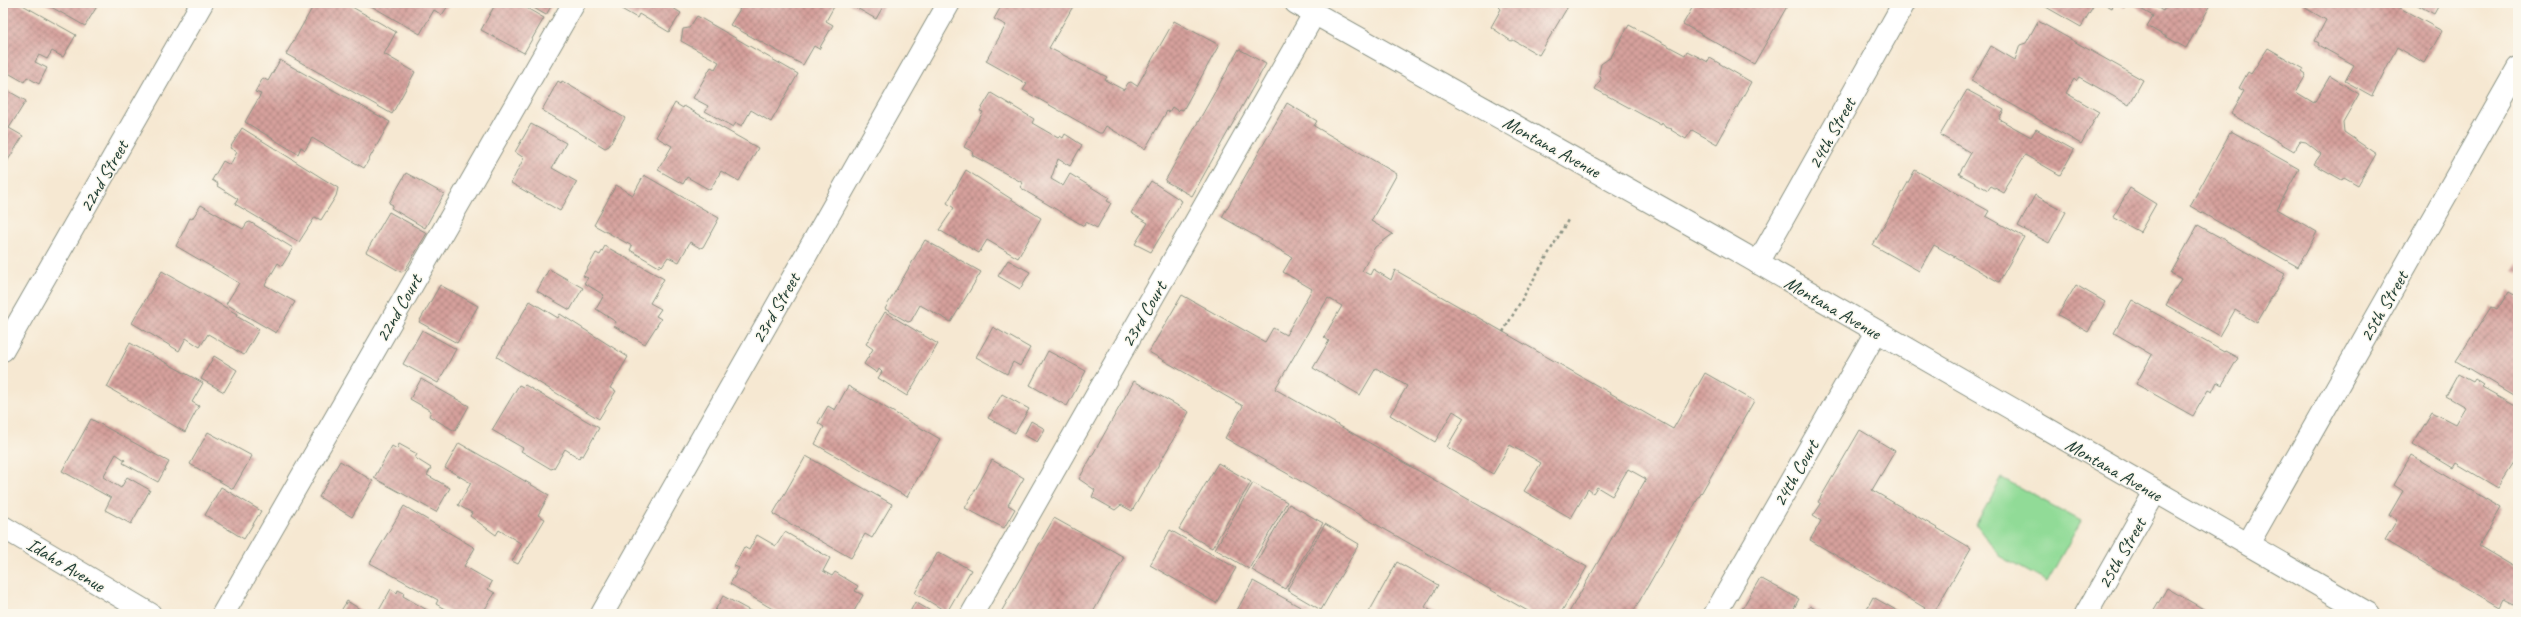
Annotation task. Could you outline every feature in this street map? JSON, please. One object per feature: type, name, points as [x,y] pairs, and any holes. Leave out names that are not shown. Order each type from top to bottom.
[{"type":"street","name":"22nd Street","points":[[3,350],[202,3]]},
{"type":"street","name":"22nd Court","points":[[223,614],[574,3]]},
{"type":"street","name":"23rd Street","points":[[602,614],[949,3]]},
{"type":"street","name":"24th Street","points":[[1758,263],[1904,3]]},
{"type":"street","name":"Montana Avenue","points":[[1305,8],[1758,263],[2369,614]]},
{"type":"street","name":"23rd Court","points":[[972,614],[1305,8]]},
{"type":"street","name":"25th Street","points":[[2248,544],[2518,68]]},
{"type":"street","name":"24th Court","points":[[1715,614],[1876,332]]},
{"type":"street","name":"25th Street","points":[[2086,614],[2155,492]]},
{"type":"street","name":"Idaho Avenue","points":[[3,527],[150,614]]},
{"type":"path","points":[[1503,332],[1568,220]]},
{"type":"green space","points":[[2002,478],[2081,521],[2047,582],[2000,556],[1976,524]]},
{"type":"building","points":[[3,3],[19,3],[76,35],[63,57],[52,51],[47,59],[39,55],[35,62],[47,68],[39,84],[27,77],[24,82],[3,70],[7,63],[3,61]]},
{"type":"building","points":[[44,3],[99,3],[85,26]]},
{"type":"building","points":[[315,3],[345,3],[396,32],[384,54],[415,72],[392,114],[286,54]]},
{"type":"building","points":[[366,3],[450,3],[442,15],[434,10],[420,34]]},
{"type":"building","points":[[496,3],[518,3],[544,18],[524,53],[481,30]]},
{"type":"building","points":[[525,3],[553,3],[546,15]]},
{"type":"building","points":[[611,3],[665,3],[681,13],[669,32],[639,14],[637,18]]},
{"type":"building","points":[[734,3],[836,3],[826,21],[833,25],[819,49],[814,46],[803,65],[730,25],[740,9],[733,5]]},
{"type":"building","points":[[848,3],[885,3],[876,19]]},
{"type":"building","points":[[1003,3],[1075,3],[1049,48],[1107,77],[1105,80],[1124,90],[1128,83],[1131,82],[1137,86],[1174,21],[1219,45],[1183,110],[1180,109],[1178,111],[1172,107],[1169,112],[1167,111],[1145,149],[1106,126],[1102,133],[1099,133],[1023,90],[1027,84],[986,61],[1006,25],[994,19]]},
{"type":"building","points":[[1501,3],[1570,3],[1539,55],[1513,40],[1511,41],[1491,27],[1501,9],[1499,7]]},
{"type":"building","points":[[1695,3],[1789,3],[1754,64],[1683,24]]},
{"type":"building","points":[[2039,3],[2095,3],[2081,27]]},
{"type":"building","points":[[2103,3],[2114,3],[2112,8]]},
{"type":"building","points":[[2117,3],[2128,3],[2125,8]]},
{"type":"building","points":[[2130,3],[2149,3],[2163,11],[2168,3],[2212,3],[2186,48],[2147,26],[2153,16]]},
{"type":"building","points":[[2303,3],[2391,3],[2442,31],[2424,63],[2397,47],[2372,96],[2345,81],[2354,65],[2318,45],[2319,43],[2315,41],[2326,20],[2302,6]]},
{"type":"building","points":[[2414,3],[2440,3],[2434,14]]},
{"type":"building","points":[[697,16],[798,74],[771,122],[751,110],[742,126],[736,123],[733,127],[705,111],[708,106],[693,98],[711,67],[715,69],[719,62],[681,41],[683,29],[689,28]]},
{"type":"building","points":[[2038,21],[2143,80],[2129,105],[2079,77],[2076,81],[2074,79],[2066,93],[2099,112],[2081,144],[1971,81],[1991,46],[2015,60],[2020,45],[2026,43]]},
{"type":"building","points":[[1629,25],[1685,55],[1687,51],[1708,62],[1710,58],[1751,82],[1717,144],[1692,130],[1686,139],[1671,130],[1672,129],[1665,127],[1662,123],[1661,125],[1595,89],[1601,79],[1599,73],[1601,64],[1611,57]]},
{"type":"building","points":[[2268,48],[2304,69],[2302,72],[2306,75],[2296,92],[2314,103],[2330,76],[2359,94],[2343,122],[2344,132],[2376,154],[2358,185],[2344,177],[2342,180],[2314,164],[2321,154],[2306,142],[2300,141],[2294,151],[2231,114],[2244,91],[2239,88],[2248,72],[2251,74]]},
{"type":"building","points":[[1239,49],[1266,64],[1192,196],[1165,181]]},
{"type":"building","points":[[280,60],[390,122],[364,168],[312,138],[305,150],[301,147],[298,154],[245,122],[261,94],[255,92],[263,78],[268,81]]},
{"type":"building","points":[[558,81],[561,83],[562,81],[625,118],[609,146],[605,148],[542,110]]},
{"type":"building","points":[[3,88],[26,101],[9,128],[23,136],[5,165],[3,164]]},
{"type":"building","points":[[1967,90],[2004,110],[1999,119],[2031,137],[2036,129],[2074,150],[2060,175],[2025,155],[2005,187],[2007,188],[2004,193],[1991,186],[1988,190],[1959,174],[1971,153],[1940,135]]},
{"type":"building","points":[[991,93],[1034,119],[1032,123],[1058,138],[1060,136],[1063,138],[1065,134],[1082,145],[1070,166],[1058,159],[1051,179],[1063,186],[1070,174],[1109,198],[1107,201],[1111,203],[1097,228],[1086,222],[1084,226],[1027,192],[1020,187],[1023,183],[972,155],[973,152],[964,147],[983,112],[980,111]]},
{"type":"building","points":[[675,103],[683,108],[684,106],[758,148],[739,181],[721,171],[710,190],[687,177],[683,184],[658,170],[672,146],[656,137]]},
{"type":"building","points":[[1287,103],[1317,121],[1314,126],[1397,174],[1371,221],[1393,234],[1375,247],[1362,271],[1370,275],[1373,269],[1391,280],[1395,270],[1673,429],[1705,373],[1754,401],[1632,614],[1568,614],[1533,614],[1225,438],[1243,406],[1149,352],[1182,295],[1265,342],[1273,328],[1286,335],[1312,289],[1283,272],[1292,257],[1222,217]],"holes":[[[1328,298],[1342,306],[1324,337],[1329,341],[1313,368],[1360,395],[1376,368],[1407,386],[1390,415],[1435,442],[1453,411],[1464,418],[1447,447],[1493,474],[1510,445],[1541,463],[1524,491],[1571,518],[1588,489],[1593,493],[1597,487],[1612,496],[1628,469],[1646,479],[1568,614],[1562,611],[1587,567],[1275,389]]]},
{"type":"building","points":[[531,124],[566,143],[552,168],[577,182],[560,211],[511,183],[524,158],[515,152]]},
{"type":"building","points":[[242,128],[338,188],[336,196],[321,220],[315,217],[299,242],[235,204],[238,199],[217,186],[218,184],[212,180],[223,161],[230,165],[237,152],[230,148]]},
{"type":"building","points":[[2231,131],[2299,169],[2277,209],[2317,232],[2298,267],[2190,206]]},
{"type":"building","points":[[966,170],[1041,218],[1018,258],[987,240],[979,253],[939,230],[954,208],[947,203]]},
{"type":"building","points":[[1915,170],[1989,211],[1986,216],[2024,237],[1999,282],[1934,245],[1919,271],[1873,245]]},
{"type":"building","points":[[406,173],[444,194],[425,228],[391,208],[393,205],[389,203]]},
{"type":"building","points":[[644,175],[719,218],[703,247],[700,248],[690,242],[679,262],[668,257],[662,266],[660,264],[659,267],[630,250],[632,246],[594,225],[616,185],[633,195]]},
{"type":"building","points":[[1151,181],[1182,201],[1151,252],[1135,244],[1148,223],[1131,213]]},
{"type":"building","points":[[2130,188],[2156,204],[2140,232],[2113,217]]},
{"type":"building","points":[[2035,195],[2066,212],[2049,243],[2018,226]]},
{"type":"building","points":[[201,205],[243,229],[247,223],[250,222],[293,248],[282,266],[278,263],[265,285],[295,302],[276,333],[226,304],[239,283],[176,246],[190,218],[192,219]]},
{"type":"building","points":[[389,212],[427,233],[405,270],[401,272],[366,252]]},
{"type":"building","points":[[2198,225],[2285,274],[2257,323],[2235,310],[2220,336],[2166,305],[2181,279],[2171,273]]},
{"type":"building","points":[[925,240],[981,272],[951,322],[920,305],[911,321],[908,322],[885,309]]},
{"type":"building","points":[[605,246],[664,279],[650,303],[661,309],[656,316],[661,319],[645,344],[614,326],[616,322],[596,309],[604,295],[584,283],[588,278],[583,276],[596,253],[600,255]]},
{"type":"building","points":[[1008,260],[1030,272],[1020,289],[998,276]]},
{"type":"building","points":[[2518,261],[2518,274],[2512,271]]},
{"type":"building","points":[[549,269],[583,288],[570,310],[537,291]]},
{"type":"building","points":[[162,271],[237,314],[236,316],[259,329],[244,355],[208,334],[200,347],[186,338],[179,351],[132,323]]},
{"type":"building","points":[[440,285],[478,306],[457,343],[419,322]]},
{"type":"building","points":[[2076,285],[2105,302],[2088,332],[2058,315]]},
{"type":"building","points":[[2509,291],[2518,296],[2518,398],[2456,361],[2491,307],[2497,310]]},
{"type":"building","points":[[2132,300],[2224,352],[2225,351],[2238,358],[2222,385],[2217,382],[2212,392],[2208,390],[2193,416],[2136,384],[2152,355],[2114,333]]},
{"type":"building","points":[[530,301],[558,318],[560,314],[628,357],[610,388],[616,391],[599,419],[497,357]]},
{"type":"building","points":[[885,312],[938,344],[907,396],[878,378],[882,372],[879,369],[877,373],[864,364],[873,349],[866,344]]},
{"type":"building","points":[[993,327],[1030,348],[1020,366],[1013,362],[1007,374],[976,357]]},
{"type":"building","points":[[422,330],[456,349],[438,383],[403,364]]},
{"type":"building","points":[[130,343],[203,383],[192,402],[199,406],[185,432],[107,387]]},
{"type":"building","points":[[1048,351],[1086,371],[1067,406],[1030,385]]},
{"type":"building","points":[[214,356],[237,370],[224,392],[201,379]]},
{"type":"building","points":[[2458,374],[2473,382],[2475,379],[2484,385],[2482,387],[2518,407],[2518,457],[2498,488],[2456,463],[2453,468],[2413,444],[2432,412],[2455,424],[2465,407],[2446,396]]},
{"type":"building","points":[[421,379],[469,406],[455,431],[429,416],[431,411],[410,399]]},
{"type":"building","points":[[1134,381],[1189,412],[1132,511],[1121,505],[1115,510],[1092,497],[1095,490],[1079,479]]},
{"type":"building","points":[[519,385],[523,387],[525,385],[599,428],[583,456],[581,455],[579,458],[565,449],[554,468],[551,469],[521,451],[523,448],[492,430]]},
{"type":"building","points":[[848,386],[940,439],[907,497],[815,444],[824,427],[818,423],[828,406],[835,410]]},
{"type":"building","points":[[1002,394],[1029,409],[1015,433],[988,418]]},
{"type":"building","points":[[91,419],[169,462],[158,482],[123,463],[125,460],[116,454],[103,477],[121,488],[127,477],[150,490],[131,524],[105,510],[111,498],[62,471]]},
{"type":"building","points":[[1031,421],[1045,429],[1037,442],[1024,435]]},
{"type":"building","points":[[1860,430],[1895,451],[1872,490],[1971,548],[1933,614],[1928,614],[1923,611],[1925,608],[1810,540],[1821,521],[1813,516],[1821,504],[1818,502]]},
{"type":"building","points":[[208,432],[252,456],[233,489],[190,464]]},
{"type":"building","points":[[459,443],[549,495],[538,515],[545,519],[518,564],[512,561],[522,544],[499,530],[496,535],[470,516],[472,513],[458,505],[471,483],[445,468]]},
{"type":"building","points":[[399,444],[417,454],[415,458],[431,468],[427,475],[450,488],[436,512],[374,478],[392,446],[397,449]]},
{"type":"building","points":[[2411,455],[2501,508],[2479,546],[2518,569],[2518,595],[2513,604],[2503,599],[2499,607],[2385,540],[2397,520],[2389,515],[2403,491],[2394,485]]},
{"type":"building","points":[[806,456],[892,504],[872,538],[865,534],[851,558],[773,514]]},
{"type":"building","points":[[992,460],[1024,478],[1008,505],[1015,509],[1004,528],[965,508]]},
{"type":"building","points":[[340,461],[373,481],[352,517],[319,497]]},
{"type":"building","points":[[1218,463],[1251,482],[1212,548],[1179,529]]},
{"type":"building","points":[[1253,483],[1287,502],[1249,569],[1215,549]]},
{"type":"building","points":[[221,487],[261,511],[244,539],[205,515]]},
{"type":"building","points":[[1289,504],[1323,523],[1285,589],[1252,570]]},
{"type":"building","points":[[404,506],[475,548],[464,566],[492,582],[488,589],[495,593],[482,614],[453,614],[436,604],[438,600],[370,563]]},
{"type":"building","points":[[1054,518],[1124,557],[1092,614],[1000,614]]},
{"type":"building","points":[[1325,524],[1359,544],[1321,610],[1287,590]]},
{"type":"building","points":[[1170,530],[1236,568],[1216,603],[1150,565]]},
{"type":"building","points":[[785,532],[830,558],[823,571],[832,576],[835,572],[858,586],[855,591],[863,595],[853,613],[855,614],[781,614],[730,584],[739,568],[734,566],[744,547],[749,550],[757,535],[776,546]]},
{"type":"building","points":[[938,552],[971,570],[947,612],[915,593]]},
{"type":"building","points":[[1397,562],[1438,585],[1425,607],[1436,614],[1368,614]]},
{"type":"building","points":[[1760,578],[1799,599],[1791,614],[1739,614]]},
{"type":"building","points":[[1253,581],[1313,614],[1235,614]]},
{"type":"building","points":[[2167,588],[2212,614],[2152,614]]},
{"type":"building","points":[[391,589],[397,593],[398,590],[404,593],[403,596],[434,614],[377,614]]},
{"type":"building","points":[[723,596],[756,614],[713,614]]},
{"type":"building","points":[[1873,597],[1903,614],[1864,614]]},
{"type":"building","points":[[347,601],[368,614],[339,614]]},
{"type":"building","points":[[915,602],[936,614],[909,614]]},
{"type":"building","points":[[1810,606],[1824,614],[1805,614]]}]
